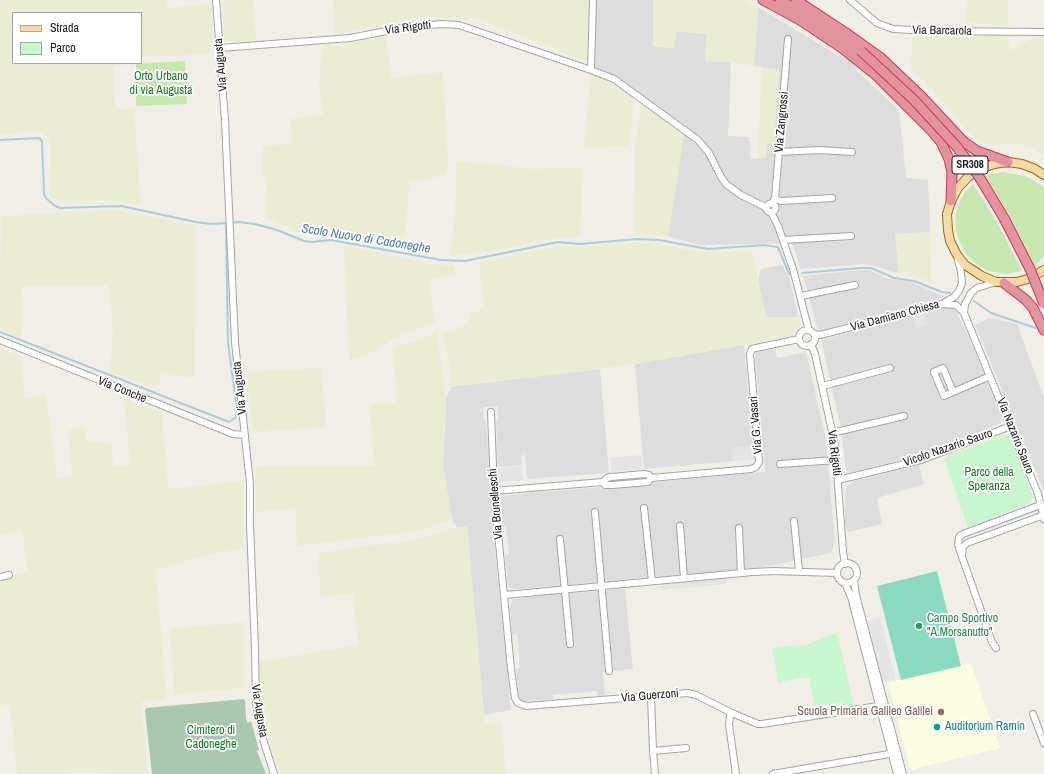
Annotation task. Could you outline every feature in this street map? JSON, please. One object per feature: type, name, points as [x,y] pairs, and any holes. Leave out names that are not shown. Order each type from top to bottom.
[{"type":"highway","points":[[763,0],[800,20],[842,48],[876,75],[931,130],[941,142],[949,159],[952,172],[951,201]]},
{"type":"highway","name":"SR308","points":[[780,0],[806,14],[861,52],[914,100],[956,147],[978,175],[1004,218],[1030,269],[1044,304]]},
{"type":"highway","points":[[796,0],[882,58],[921,96],[964,142],[977,151],[1008,162]]},
{"type":"highway","points":[[1000,282],[1030,304],[1039,317],[1044,330]]},
{"type":"main road","points":[[1044,172],[1022,164],[1008,162],[994,164],[980,169],[958,188],[951,201],[947,214],[950,241],[957,255],[965,265],[973,271],[982,276],[1000,282],[1017,282],[1031,278],[1044,270]]},
{"type":"main road","points":[[1035,169],[1044,175]]},
{"type":"street","name":"Via Augusta","points":[[216,0],[230,222],[235,342],[250,484],[256,703],[263,740],[274,774]]},
{"type":"street","points":[[591,70],[593,0]]},
{"type":"street","name":"Via Barcarola","points":[[850,0],[877,23],[893,28],[930,31],[1044,32]]},
{"type":"street","name":"Via Rigotti","points":[[220,48],[350,38],[407,27],[442,24],[459,25],[614,79],[698,140],[709,153],[726,184],[741,195],[769,210]]},
{"type":"street","name":"Via Zangrossi","points":[[774,201],[788,39]]},
{"type":"street","points":[[779,152],[820,150],[852,152]]},
{"type":"street","points":[[808,330],[808,324],[793,268],[768,205],[774,201],[832,198]]},
{"type":"street","points":[[783,240],[851,236]]},
{"type":"street","name":"Via Damiano Chiesa","points":[[814,334],[820,335],[942,304],[954,297],[959,291],[962,283],[957,255]]},
{"type":"street","points":[[964,313],[965,304],[971,293],[977,288],[1000,282]]},
{"type":"street","points":[[801,296],[855,285]]},
{"type":"street","points":[[942,304],[956,305],[964,313]]},
{"type":"street","name":"Via Nazario Sauro","points":[[964,313],[1038,494],[1044,516]]},
{"type":"street","points":[[808,330],[814,334],[814,341],[810,344],[803,344],[799,339],[801,332],[808,330]]},
{"type":"street","name":"Via G. Vasari","points":[[494,492],[603,482],[607,485],[639,483],[648,482],[651,478],[751,469],[756,467],[759,462],[750,354],[751,351],[756,348],[799,339]]},
{"type":"street","name":"Via Conche","points":[[0,340],[233,434],[245,435]]},
{"type":"street","name":"Via Rigotti","points":[[810,344],[815,354],[823,386],[832,433],[838,480],[845,564]]},
{"type":"street","points":[[823,386],[890,368]]},
{"type":"street","points":[[953,392],[990,376]]},
{"type":"street","name":"Via Brunelleschi","points":[[491,412],[494,492],[505,595]]},
{"type":"street","points":[[832,433],[904,416]]},
{"type":"street","name":"Vicolo Nazario Sauro","points":[[838,480],[921,460],[1011,426]]},
{"type":"street","points":[[780,464],[836,460]]},
{"type":"street","points":[[996,648],[992,642],[958,545],[959,537],[963,534],[1042,505]]},
{"type":"street","points":[[644,508],[652,581]]},
{"type":"street","points":[[595,512],[609,671]]},
{"type":"street","points":[[962,555],[963,547],[967,543],[1044,516]]},
{"type":"street","points":[[794,521],[799,571]]},
{"type":"street","points":[[680,526],[684,578]]},
{"type":"street","points":[[739,528],[741,573]]},
{"type":"street","points":[[560,539],[570,644]]},
{"type":"street","points":[[881,705],[853,585],[857,576],[856,570],[851,564],[845,564],[839,568],[839,579],[845,583],[851,597],[894,753],[902,774]]},
{"type":"street","points":[[505,595],[741,573],[799,571],[838,574]]},
{"type":"street","points":[[0,577],[9,575]]},
{"type":"street","points":[[845,583],[854,581]]},
{"type":"street","name":"Via Guerzoni","points":[[505,595],[515,698],[518,703],[526,706],[651,696],[682,692],[696,695],[732,713],[758,724],[762,724],[881,705]]},
{"type":"street","points":[[651,696],[655,774]]},
{"type":"street","points":[[732,713],[728,725],[736,774]]},
{"type":"street","points":[[1032,714],[1044,743]]},
{"type":"street","points":[[653,751],[686,748]]},
{"type":"street","points":[[773,774],[894,753]]},
{"type":"street","points":[[894,753],[897,774]]},
{"type":"shaded area","points":[[0,0],[167,0],[167,8],[211,4],[214,47],[209,48],[209,54],[142,57],[142,12],[12,12],[12,64],[126,64],[113,66],[115,109],[134,109],[141,205],[114,200],[61,202],[53,199],[50,196],[51,147],[49,139],[45,134],[40,131],[0,134]]},
{"type":"shaded area","points":[[222,0],[253,0],[256,40],[225,42]]},
{"type":"shaded area","points":[[333,0],[590,0],[588,60],[584,61],[473,17],[465,20],[420,17],[335,34]]},
{"type":"shaded area","points":[[590,0],[653,0],[653,46],[676,31],[707,34],[705,61],[731,62],[728,136],[749,137],[751,159],[757,159],[767,144],[774,143],[779,70],[754,66],[758,7],[842,58],[849,59],[853,63],[856,70],[899,110],[906,178],[928,180],[930,232],[895,234],[899,273],[862,264],[801,269],[792,243],[700,245],[668,236],[684,134],[616,85],[594,75],[588,65]]},
{"type":"shaded area","points":[[653,0],[743,0],[758,7],[754,66],[731,62],[705,61],[707,34],[677,31],[674,49],[653,46]]},
{"type":"shaded area","points":[[967,0],[1009,0],[1007,26],[966,22]]},
{"type":"shaded area","points":[[386,35],[391,78],[443,72],[448,167],[445,175],[410,183],[403,249],[336,234],[311,235],[294,231],[265,216],[267,181],[262,173],[263,146],[292,144],[291,119],[323,115],[319,84],[322,46],[346,45]]},
{"type":"shaded area","points":[[1009,36],[1009,51],[1033,38],[1044,37],[1044,155],[1028,145],[1012,143],[990,145],[979,141],[965,129],[947,105],[910,67],[913,37]]},
{"type":"shaded area","points":[[762,68],[779,69],[774,143],[767,144],[766,158],[757,159]]},
{"type":"shaded area","points":[[594,75],[616,85],[634,100],[629,146],[584,148],[590,79],[591,76]]},
{"type":"shaded area","points":[[641,103],[684,134],[668,236],[634,234],[635,145]]},
{"type":"shaded area","points":[[456,162],[492,164],[532,169],[582,168],[580,238],[554,238],[490,251],[450,256],[455,214]]},
{"type":"shaded area","points":[[115,210],[196,226],[195,378],[163,374],[156,387],[110,373],[113,331],[109,285],[21,286],[23,320],[20,338],[0,328],[1,216]]},
{"type":"shaded area","points":[[930,232],[931,282],[914,275],[899,273],[895,234]]},
{"type":"shaded area","points":[[636,243],[656,244],[694,251],[720,253],[752,251],[766,317],[798,317],[801,326],[789,337],[635,364],[451,387],[449,363],[442,332],[464,326],[468,323],[470,314],[483,308],[484,305],[479,263],[558,246],[577,247]]},
{"type":"shaded area","points":[[344,245],[430,264],[455,266],[455,274],[429,279],[435,322],[393,339],[367,355],[349,360]]},
{"type":"shaded area","points":[[782,265],[789,277],[798,317],[766,317],[758,282],[761,269]]},
{"type":"shaded area","points":[[869,270],[889,279],[911,282],[945,297],[818,331],[809,297],[853,287],[853,289],[859,288],[858,281],[808,292],[803,276]]},
{"type":"shaded area","points":[[947,307],[952,307],[955,309],[968,335],[1001,414],[1001,423],[939,449],[852,472],[846,471],[841,428],[821,340]]},
{"type":"shaded area","points":[[924,313],[928,324],[917,329],[911,316]]},
{"type":"shaded area","points":[[990,318],[1017,324],[1044,398],[1044,491],[975,325]]},
{"type":"shaded area","points":[[437,332],[446,399],[443,466],[452,519],[426,529],[297,546],[295,508],[255,512],[255,467],[374,466],[370,405],[397,402],[393,348]]},
{"type":"shaded area","points":[[744,345],[753,446],[732,448],[733,461],[644,469],[635,364]]},
{"type":"shaded area","points":[[0,348],[22,357],[24,399],[46,395],[57,478],[72,476],[68,431],[84,425],[86,441],[111,443],[114,466],[130,465],[124,398],[162,413],[168,489],[243,481],[243,548],[204,556],[155,570],[166,695],[165,699],[141,702],[148,774],[115,774],[83,771],[60,774],[17,774],[10,704],[0,706],[0,580],[28,572],[22,530],[0,535]]},
{"type":"shaded area","points":[[775,349],[777,358],[806,352],[826,440],[835,542],[831,553],[759,568],[575,584],[574,593],[625,589],[633,669],[603,672],[605,695],[598,696],[597,691],[553,695],[553,699],[521,700],[519,697],[516,669],[520,668],[517,634],[512,635],[511,602],[514,599],[555,594],[552,586],[515,589],[509,587],[505,555],[509,554],[506,526],[502,526],[500,498],[502,496],[532,493],[603,487],[610,488],[648,484],[653,482],[765,472],[755,356],[757,352]]},
{"type":"shaded area","points":[[321,368],[326,427],[253,432],[247,372]]},
{"type":"shaded area","points":[[600,369],[609,473],[527,479],[525,455],[521,456],[522,465],[498,467],[496,420],[498,420],[498,406],[483,407],[484,420],[486,421],[492,520],[511,710],[484,715],[467,527],[457,527],[452,519],[443,466],[446,399],[451,387]]},
{"type":"shaded area","points":[[753,446],[754,460],[733,461],[731,448]]},
{"type":"shaded area","points":[[641,455],[642,469],[611,472],[610,458]]},
{"type":"shaded area","points":[[919,465],[924,484],[877,498],[882,524],[848,532],[845,524],[845,491],[848,485],[855,481]]},
{"type":"shaded area","points":[[522,466],[523,480],[499,482],[498,468]]},
{"type":"shaded area","points":[[457,527],[467,527],[485,724],[501,722],[506,774],[280,774],[267,733],[261,695],[259,662],[358,645],[353,593],[321,597],[318,564],[319,553],[393,542],[393,544],[422,538]]},
{"type":"shaded area","points":[[727,578],[727,584],[662,590],[661,584]]},
{"type":"shaded area","points":[[880,618],[896,679],[883,682],[867,621]]},
{"type":"shaded area","points":[[244,622],[244,688],[174,694],[170,629]]},
{"type":"shaded area","name":"Scuola Primaria Galileo Galilei","points":[[971,663],[1000,748],[910,770],[888,683]]},
{"type":"green space","name":"Orto Urbano di via Augusta","points":[[185,61],[187,104],[136,106],[136,64]]},
{"type":"green space","points":[[1002,172],[1025,176],[1040,184],[1044,188],[1044,256],[1035,266],[1009,214],[985,176]]},
{"type":"green space","points":[[973,184],[997,222],[1022,271],[1007,274],[988,271],[974,262],[966,254],[956,232],[955,217],[960,200]]},
{"type":"green space","name":"Parco della Speranza","points":[[1001,435],[1007,435],[1011,438],[1033,497],[1030,503],[968,528],[944,458]]},
{"type":"green space","name":"Campo Sportivo \"A.Morsanutto\"","points":[[937,571],[961,666],[901,680],[877,586]]},
{"type":"green space","points":[[837,633],[854,705],[842,706],[842,702],[814,706],[810,678],[798,678],[778,683],[772,648],[805,645]]},
{"type":"green space","name":"Cimitero di Cadoneghe","points":[[244,699],[246,719],[248,723],[251,721],[259,750],[257,751],[266,774],[152,774],[146,708]]},
{"type":"waterway","points":[[0,140],[39,138],[42,141],[44,194],[46,198],[55,206],[60,208],[121,206],[196,222],[211,224],[226,223]]},
{"type":"waterway","name":"Scolo Nuovo di Cadoneghe","points":[[0,332],[229,422],[236,417],[237,410],[228,343],[226,223],[239,222],[255,224],[277,230],[304,241],[312,242],[331,240],[441,260],[465,261],[558,242],[580,244],[638,239],[659,240],[708,249],[764,245],[778,247],[789,274]]},
{"type":"waterway","name":"Scolo Nuovo di Cadoneghe","points":[[802,273],[871,268],[894,278],[914,281],[942,292],[950,293]]},
{"type":"waterway","name":"Scolo Nuovo di Cadoneghe","points":[[974,301],[991,313],[1036,328]]},
{"type":"place","name":"Campo Sportivo \"A.Morsanutto\"","points":[[919,626]]},
{"type":"place","name":"Scuola Primaria Galileo Galilei","points":[[941,712]]},
{"type":"place","name":"Auditorium Ramin","points":[[937,727]]}]
